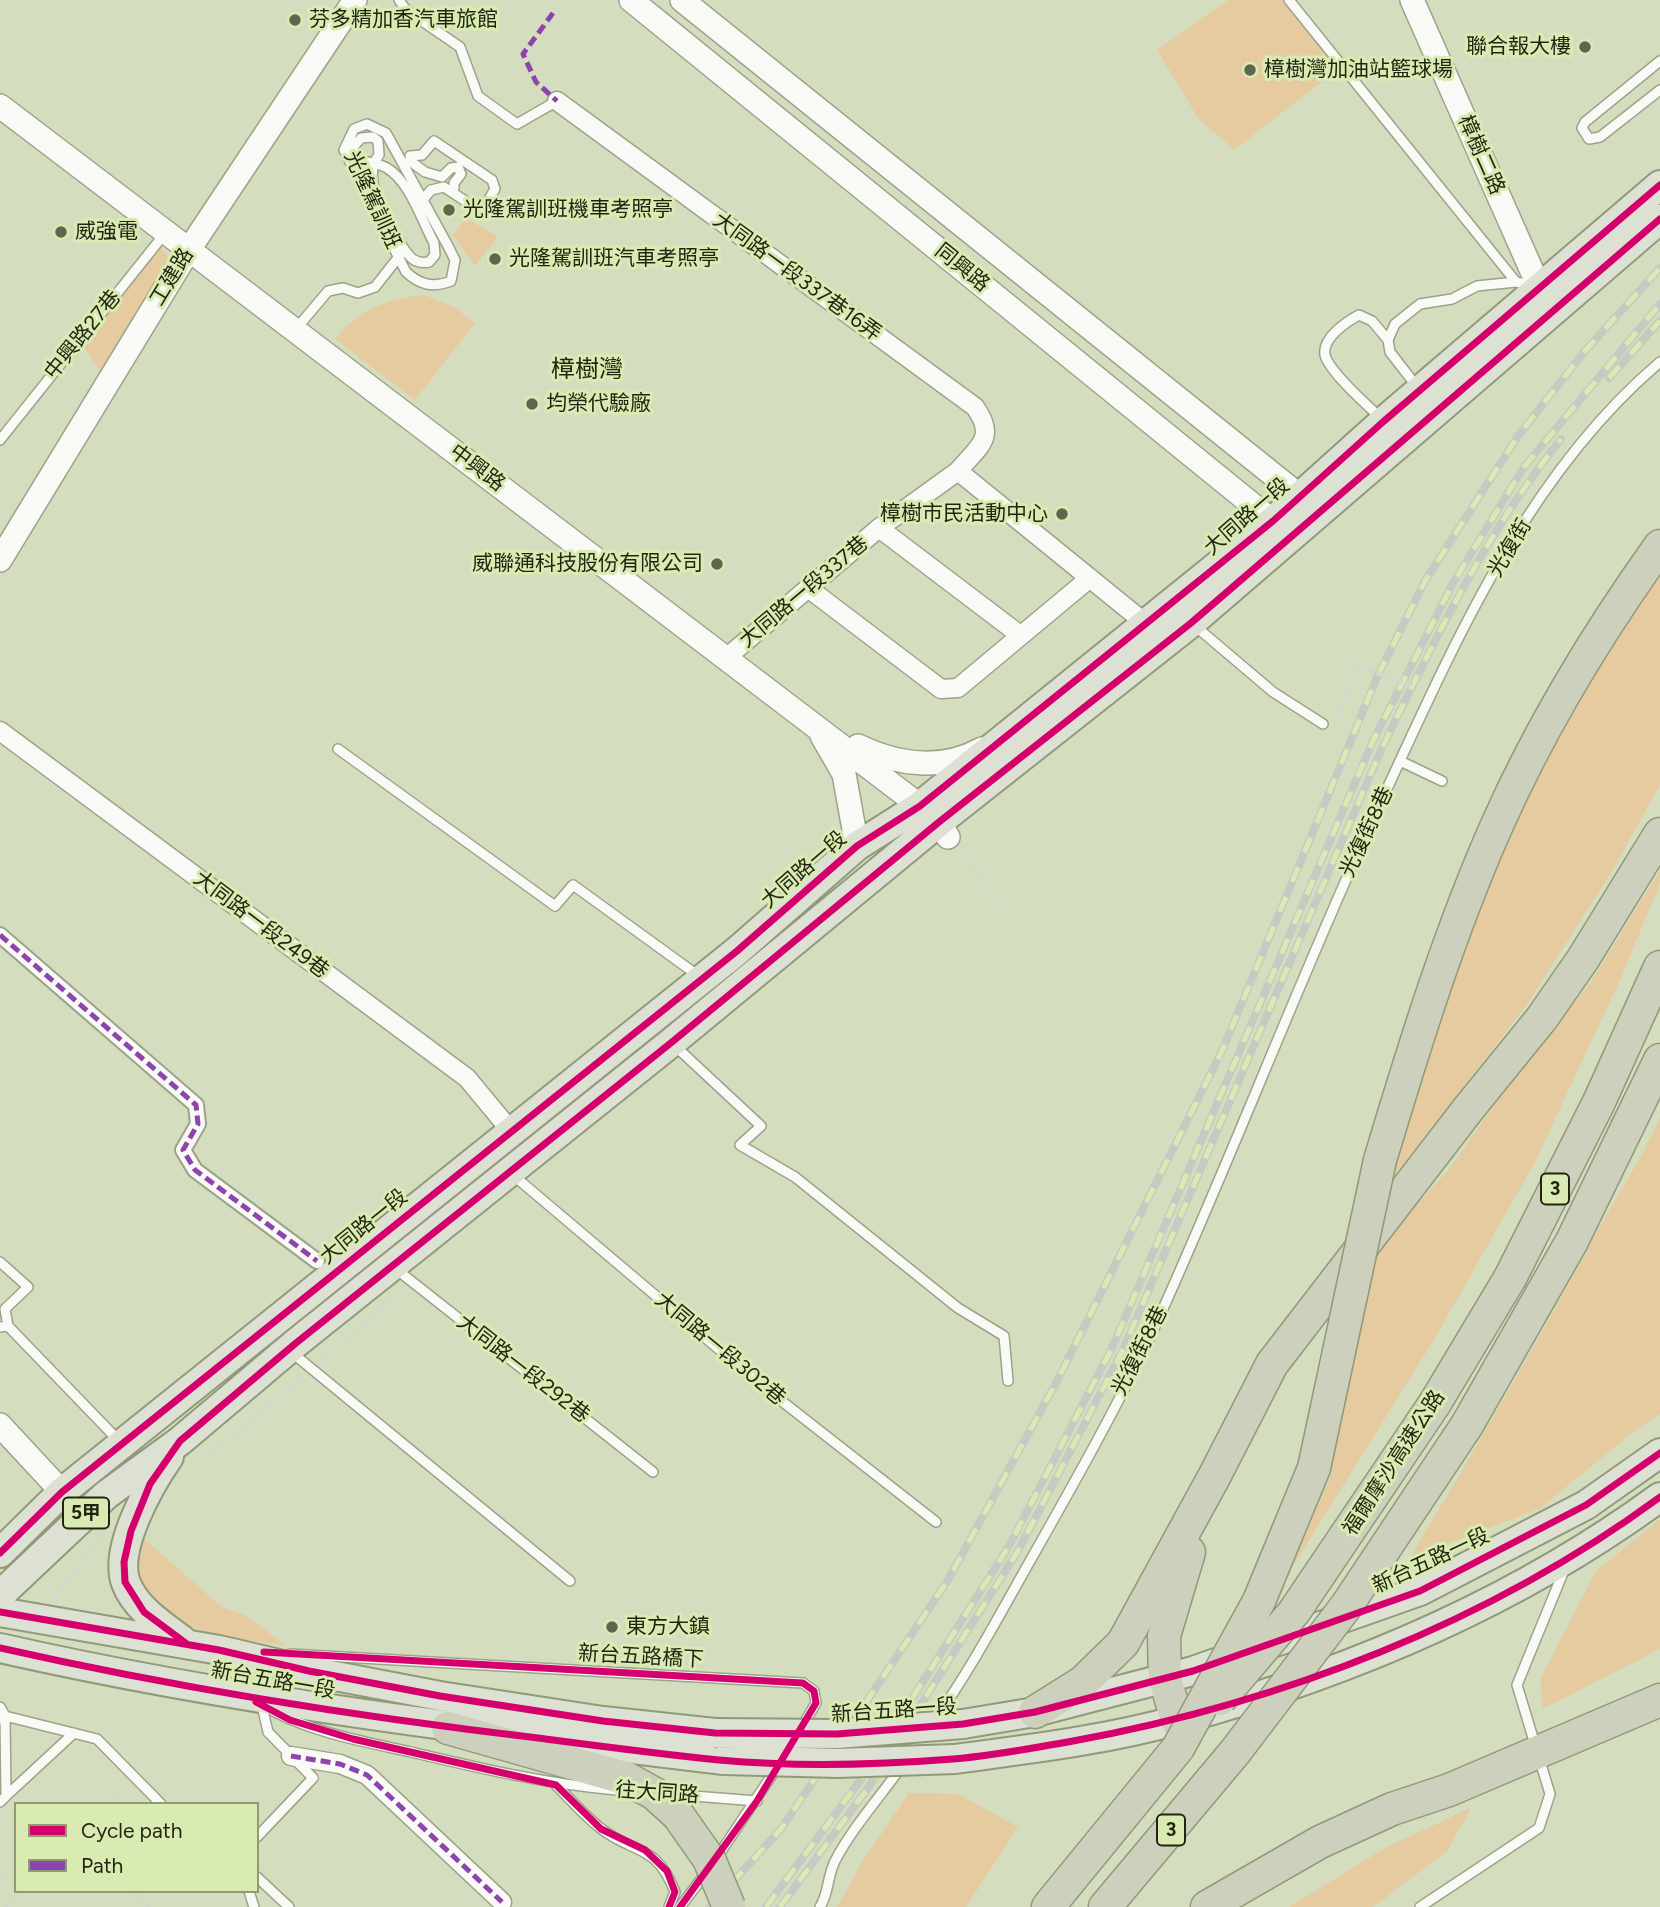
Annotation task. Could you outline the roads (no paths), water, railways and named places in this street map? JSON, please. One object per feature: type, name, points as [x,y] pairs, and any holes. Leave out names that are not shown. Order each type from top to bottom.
[{"type":"highway","points":[[1178,1734],[1259,1601],[1314,1468],[1380,1160],[1447,952],[1497,825],[1558,703],[1623,598],[1660,546]]},
{"type":"highway","points":[[1035,1712],[1083,1682],[1123,1643],[1272,1364],[1469,1108],[1542,1018],[1583,959],[1660,834]]},
{"type":"highway","name":"福爾摩沙高速公路","points":[[1048,1907],[1155,1774],[1178,1734],[1294,1612],[1435,1403],[1510,1278],[1599,1102],[1660,967]]},
{"type":"highway","name":"福爾摩沙高速公路","points":[[1105,1907],[1235,1752],[1347,1605],[1467,1424],[1572,1241],[1660,1060]]},
{"type":"highway","points":[[1178,1734],[1165,1679],[1164,1636],[1214,1477]]},
{"type":"highway","points":[[1536,1745],[1660,1678]]},
{"type":"highway","points":[[1207,1907],[1320,1842],[1392,1809],[1429,1785],[1660,1700]]},
{"type":"highway","points":[[449,1728],[628,1779],[652,1793],[678,1815],[709,1858],[729,1907]]},
{"type":"main road","name":"大同路一段","points":[[1310,504],[1384,421],[1660,185]]},
{"type":"main road","name":"大同路一段","points":[[0,1553],[62,1492],[122,1444],[277,1339],[330,1315],[672,1042],[935,822],[1191,623],[1283,529],[1536,293],[1660,219]]},
{"type":"main road","name":"大同路一段","points":[[0,1595],[106,1495],[180,1441],[277,1339],[304,1298],[737,951],[858,846],[935,822],[1002,739],[1145,623],[1283,529]]},
{"type":"main road","points":[[737,951],[756,973]]},
{"type":"main road","points":[[180,1441],[150,1484],[131,1531],[124,1562],[125,1582],[144,1612],[187,1644]]},
{"type":"main road","name":"新台五路一段","points":[[0,1612],[219,1650],[309,1671],[439,1696],[603,1721],[715,1733],[837,1734],[963,1724],[1035,1712],[1165,1679],[1420,1591],[1586,1505],[1660,1453]]},
{"type":"main road","name":"新台五路一段","points":[[0,1648],[251,1700],[449,1728],[723,1760],[838,1763],[954,1759],[1178,1734],[1371,1657],[1458,1617],[1570,1557],[1660,1497]]},
{"type":"street","name":"工建路","points":[[0,561],[190,248],[355,0]]},
{"type":"street","name":"同興路","points":[[631,0],[1283,529]]},
{"type":"street","name":"同興路","points":[[682,0],[1310,504]]},
{"type":"street","name":"樟樹二路","points":[[1412,0],[1536,293]]},
{"type":"street","name":"大同路一段337巷16弄","points":[[556,101],[975,407],[987,423],[986,437],[958,471]]},
{"type":"street","name":"中興路","points":[[0,106],[167,230],[817,727],[935,822]]},
{"type":"street","name":"大同路一段337巷","points":[[726,658],[879,528],[958,471]]},
{"type":"street","points":[[958,471],[1145,623]]},
{"type":"street","points":[[879,528],[1020,635]]},
{"type":"street","points":[[808,588],[941,689],[958,688],[1090,578]]},
{"type":"street","points":[[817,727],[884,758],[924,764],[963,759],[1002,739]]},
{"type":"street","points":[[817,727],[844,774],[858,846]]},
{"type":"street","name":"大同路一段249巷","points":[[0,731],[467,1078],[511,1131]]},
{"type":"street","points":[[0,935],[196,1105],[198,1124],[183,1150],[195,1170],[317,1261]]},
{"type":"street","points":[[304,1298],[330,1315]]},
{"type":"street","points":[[0,1425],[62,1492]]},
{"type":"street","points":[[291,1756],[340,1764],[367,1775],[502,1902]]},
{"type":"lane","points":[[399,0],[406,10],[460,47],[478,96],[517,124],[556,101]]},
{"type":"lane","points":[[1289,0],[1536,293]]},
{"type":"lane","points":[[1660,61],[1585,122],[1582,128],[1585,136],[1589,139],[1600,136],[1660,90]]},
{"type":"lane","name":"光隆駕訓班","points":[[367,124],[386,133],[455,260],[451,281],[431,286],[417,282],[406,272],[399,258],[344,150],[354,129],[367,124]]},
{"type":"lane","points":[[422,200],[431,190],[447,188],[473,208],[487,201],[495,188],[492,180],[434,141],[422,155],[412,155],[410,158],[425,172],[438,175],[444,176],[453,167],[460,169],[454,188]]},
{"type":"lane","name":"光隆駕訓班","points":[[374,162],[399,177],[421,218],[434,243],[432,259],[424,263],[414,261],[400,243],[374,187],[374,162]]},
{"type":"lane","points":[[438,175],[475,204],[487,201]]},
{"type":"lane","name":"光隆駕訓班","points":[[421,218],[422,200]]},
{"type":"lane","name":"中興路27巷","points":[[0,440],[167,230]]},
{"type":"lane","name":"光隆駕訓班","points":[[296,329],[328,291],[343,288],[350,292],[367,292],[375,287],[399,258],[400,243]]},
{"type":"lane","points":[[1388,340],[1395,324],[1420,304],[1452,299],[1477,286],[1536,293]]},
{"type":"lane","points":[[1384,421],[1331,366],[1325,355],[1329,339],[1359,315],[1372,321],[1388,340],[1396,363],[1420,390]]},
{"type":"lane","name":"光復街","points":[[1400,761],[1471,612],[1539,499],[1595,426],[1660,362]]},
{"type":"lane","points":[[1145,623],[1191,623],[1273,692],[1322,724]]},
{"type":"lane","points":[[338,749],[555,906],[573,885],[701,978]]},
{"type":"lane","points":[[1400,761],[1442,781]]},
{"type":"lane","name":"光復街8巷","points":[[921,1740],[965,1675],[1052,1522],[1156,1323],[1340,892],[1400,761]]},
{"type":"lane","points":[[672,1042],[761,1126],[740,1145],[795,1177],[958,1308],[1004,1336],[1008,1381]]},
{"type":"lane","name":"大同路一段302巷","points":[[509,1171],[760,1384],[936,1522]]},
{"type":"lane","points":[[0,1262],[28,1287],[5,1309],[4,1326],[122,1444]]},
{"type":"lane","name":"大同路一段292巷","points":[[392,1266],[653,1472]]},
{"type":"lane","points":[[277,1339],[570,1581]]},
{"type":"lane","points":[[1420,1907],[1539,1828],[1550,1794],[1517,1685],[1570,1557]]},
{"type":"lane","name":"新台五路橋下","points":[[219,1650],[803,1683],[814,1691],[816,1703],[757,1801],[680,1907]]},
{"type":"lane","points":[[251,1700],[268,1732],[313,1778],[259,1835]]},
{"type":"lane","points":[[251,1700],[290,1720],[354,1739],[556,1785],[601,1829],[645,1850],[667,1871],[675,1892],[669,1907]]},
{"type":"lane","points":[[0,1707],[3,1799]]},
{"type":"lane","points":[[2,1718],[97,1739],[159,1802]]},
{"type":"lane","points":[[3,1799],[74,1733]]},
{"type":"lane","points":[[820,1907],[827,1897],[827,1878],[836,1858],[913,1751]]},
{"type":"lane","name":"往大同路","points":[[556,1785],[757,1801]]},
{"type":"lane","points":[[259,1879],[289,1907]]},
{"type":"railway","points":[[710,1907],[781,1829],[948,1580],[1056,1383],[1222,1051],[1378,675],[1425,581],[1518,436],[1584,352],[1660,268]]},
{"type":"railway","points":[[766,1907],[859,1782],[1009,1546],[1112,1348],[1372,743],[1453,583],[1524,467],[1660,304]]},
{"type":"railway","points":[[1609,378],[1660,321]]},
{"type":"railway","points":[[780,1907],[868,1788],[1018,1551],[1122,1352],[1382,748],[1485,549],[1561,439]]},
{"type":"place","name":"芬多精加香汽車旅館","points":[[295,20]]},
{"type":"place","name":"聯合報大樓","points":[[1585,47]]},
{"type":"place","name":"樟樹灣加油站籃球場","points":[[1250,70]]},
{"type":"place","name":"光隆駕訓班機車考照亭","points":[[449,210]]},
{"type":"place","name":"威強電","points":[[61,232]]},
{"type":"place","name":"光隆駕訓班汽車考照亭","points":[[495,259]]},
{"type":"place","name":"均榮代驗廠","points":[[532,404]]},
{"type":"place","name":"樟樹市民活動中心","points":[[1062,514]]},
{"type":"place","name":"威聯通科技股份有限公司","points":[[717,564]]},
{"type":"place","name":"東方大鎮","points":[[612,1627]]},
{"type":"district","name":"樟樹灣","points":[[587,370]]}]
